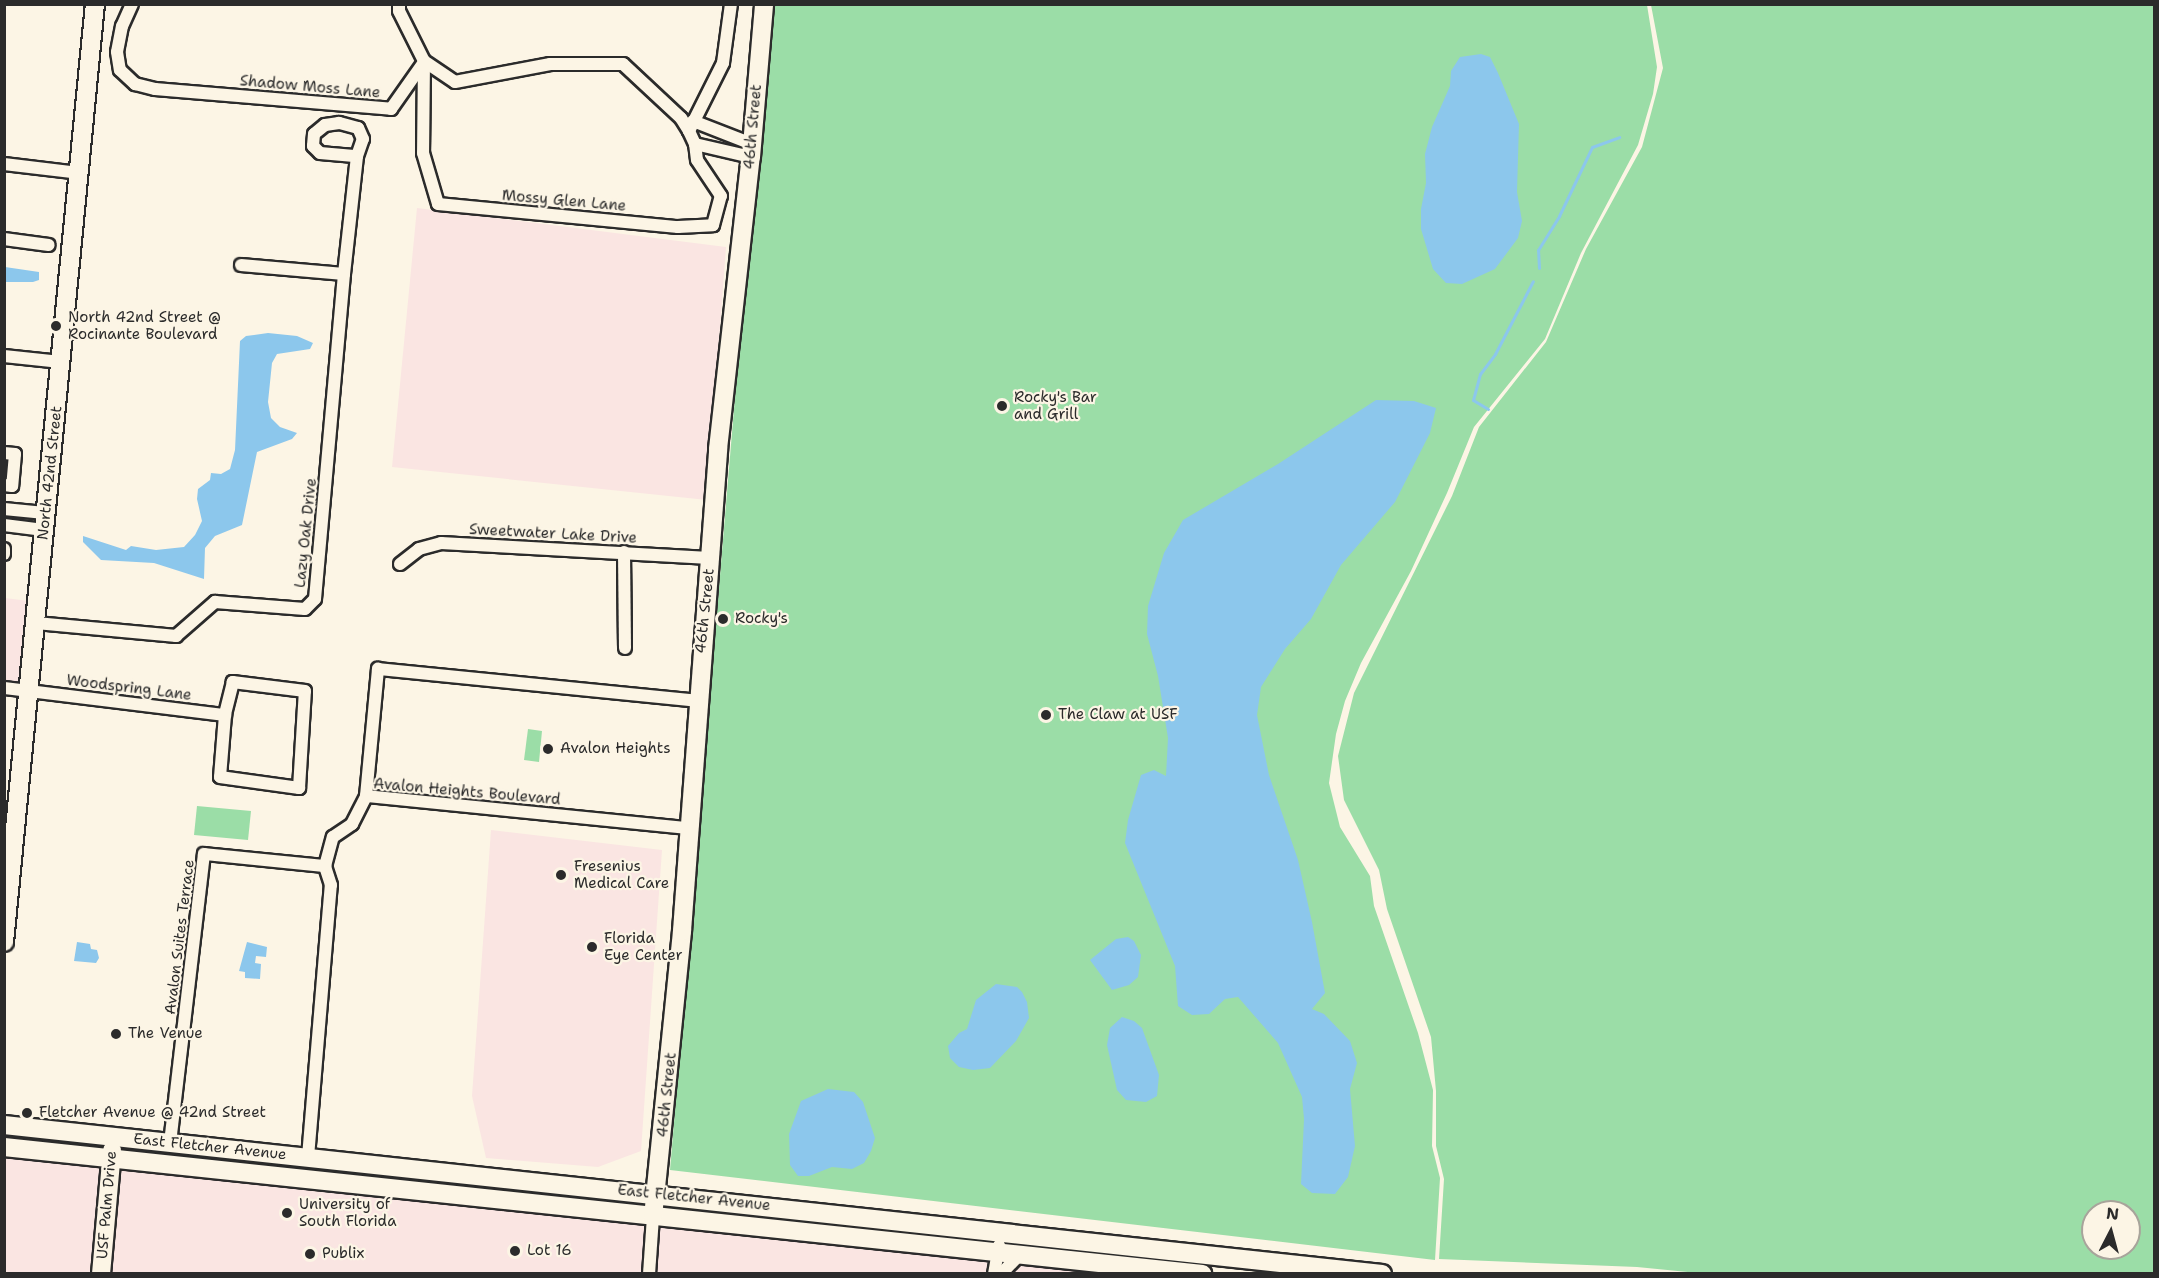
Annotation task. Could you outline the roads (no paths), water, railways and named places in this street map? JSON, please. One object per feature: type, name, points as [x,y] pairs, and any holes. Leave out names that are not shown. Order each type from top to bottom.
[{"type":"main road","name":"North 42nd Street","points":[[4,942],[95,4]]},
{"type":"main road","name":"46th Street","points":[[653,1217],[682,931],[703,618],[711,558],[718,449],[752,151],[764,4]]},
{"type":"main road","name":"East Fletcher Avenue","points":[[4,1125],[1382,1274]]},
{"type":"main road","name":"USF Palm Drive","points":[[101,1274],[113,1136]]},
{"type":"main road","name":"East Fletcher Avenue","points":[[4,1148],[653,1217],[997,1265],[1020,1254],[1202,1274]]},
{"type":"main road","points":[[207,1170],[264,1164],[292,1167],[308,1157]]},
{"type":"street","name":"Shadow Moss Lane","points":[[132,4],[122,26],[117,52],[120,70],[135,84],[155,89],[391,109],[424,61]]},
{"type":"street","points":[[399,4],[399,11],[424,61],[455,82],[550,63],[622,64],[681,118],[752,151]]},
{"type":"street","points":[[693,123],[723,63],[731,4]]},
{"type":"street","name":"Mossy Glen Lane","points":[[424,61],[423,153],[438,204],[678,227],[712,225],[721,196],[698,160],[693,123]]},
{"type":"street","points":[[695,144],[752,151]]},
{"type":"street","name":"Lazy Oak Drive","points":[[36,622],[176,636],[215,602],[305,609],[315,599],[344,274],[357,156]]},
{"type":"street","points":[[4,164],[80,173]]},
{"type":"street","points":[[4,239],[45,245]]},
{"type":"street","points":[[241,264],[344,274]]},
{"type":"street","points":[[4,356],[61,362]]},
{"type":"street","points":[[4,453],[15,454],[12,486],[4,485]]},
{"type":"street","points":[[4,509],[44,521]]},
{"type":"street","points":[[4,525],[44,521]]},
{"type":"street","name":"Sweetwater Lake Drive","points":[[400,564],[419,549],[441,543],[711,558]]},
{"type":"street","points":[[4,549],[4,554]]},
{"type":"street","points":[[624,552],[625,648]]},
{"type":"street","points":[[366,796],[378,669],[698,701]]},
{"type":"street","points":[[232,682],[305,691],[299,788],[220,777],[225,715],[232,682]]},
{"type":"street","name":"Woodspring Lane","points":[[4,688],[225,715]]},
{"type":"street","name":"Avalon Heights Boulevard","points":[[308,1157],[331,885],[325,866],[333,837],[352,824],[366,796],[688,828]]},
{"type":"street","name":"Avalon Suites Terrace","points":[[170,1143],[204,854],[325,866]]},
{"type":"street","points":[[649,1274],[653,1217]]},
{"type":"street","points":[[997,1265],[1004,1233]]},
{"type":"water","points":[[1481,54],[1490,57],[1519,124],[1517,192],[1522,221],[1518,238],[1495,269],[1462,284],[1446,283],[1433,269],[1421,229],[1421,209],[1426,183],[1425,154],[1432,127],[1450,86],[1451,71],[1460,57]]},
{"type":"water","points":[[5,267],[39,272],[39,280],[5,282]]},
{"type":"water","points":[[268,333],[297,336],[313,343],[310,349],[277,354],[272,363],[268,402],[271,418],[280,427],[297,433],[292,439],[257,452],[242,525],[215,536],[205,548],[204,579],[154,563],[101,560],[83,542],[83,536],[126,550],[131,546],[156,550],[184,547],[195,535],[202,521],[197,499],[198,489],[210,480],[211,473],[221,474],[230,469],[235,450],[240,341],[246,336]]},
{"type":"water","points":[[1376,400],[1414,401],[1436,408],[1430,433],[1395,502],[1341,565],[1311,619],[1285,649],[1261,687],[1257,715],[1269,775],[1298,860],[1312,922],[1325,993],[1312,1009],[1324,1014],[1350,1041],[1357,1063],[1350,1089],[1355,1146],[1348,1177],[1335,1194],[1312,1193],[1301,1184],[1304,1119],[1302,1097],[1278,1043],[1238,997],[1225,999],[1209,1014],[1192,1015],[1178,1006],[1175,966],[1125,843],[1128,820],[1141,775],[1154,770],[1166,776],[1168,738],[1158,676],[1147,634],[1148,606],[1164,553],[1183,520],[1278,464]]},
{"type":"water","points":[[1128,937],[1134,941],[1141,955],[1138,977],[1129,985],[1112,990],[1090,960],[1116,939]]},
{"type":"water","points":[[77,942],[90,944],[91,949],[97,950],[99,958],[96,963],[74,961]]},
{"type":"water","points":[[247,942],[267,947],[266,957],[256,956],[255,963],[261,964],[260,979],[245,978],[245,972],[239,971]]},
{"type":"water","points":[[996,984],[1017,987],[1022,992],[1027,1002],[1029,1018],[1016,1041],[990,1068],[973,1070],[959,1067],[950,1058],[948,1046],[959,1033],[967,1029],[976,1000]]},
{"type":"water","points":[[1122,1017],[1134,1021],[1142,1028],[1159,1075],[1157,1096],[1146,1102],[1126,1100],[1117,1090],[1107,1045],[1110,1028]]},
{"type":"water","points":[[828,1089],[854,1092],[863,1102],[875,1138],[871,1151],[864,1163],[852,1169],[832,1167],[809,1176],[798,1176],[790,1165],[789,1134],[801,1101]]},
{"type":"waterway","points":[[1539,268],[1538,250],[1559,216],[1592,147],[1619,137]]},
{"type":"waterway","points":[[1488,409],[1473,400],[1480,374],[1495,354],[1533,281]]},
{"type":"place","name":"North 42nd Street @ Rocinante Boulevard","points":[[56,326]]},
{"type":"place","name":"Rocky's Bar and Grill","points":[[1002,406]]},
{"type":"place","name":"Rocky's","points":[[723,619]]},
{"type":"place","name":"The Claw at USF","points":[[1046,715]]},
{"type":"place","name":"Avalon Heights","points":[[548,749]]},
{"type":"place","name":"Fresenius Medical Care","points":[[561,875]]},
{"type":"place","name":"Florida Eye Center","points":[[592,947]]},
{"type":"place","name":"The Venue","points":[[116,1034]]},
{"type":"place","name":"Fletcher Avenue @ 42nd Street","points":[[27,1113]]},
{"type":"place","name":"University of South Florida","points":[[287,1213]]},
{"type":"place","name":"Lot 16","points":[[515,1251]]},
{"type":"place","name":"Publix","points":[[310,1254]]}]
